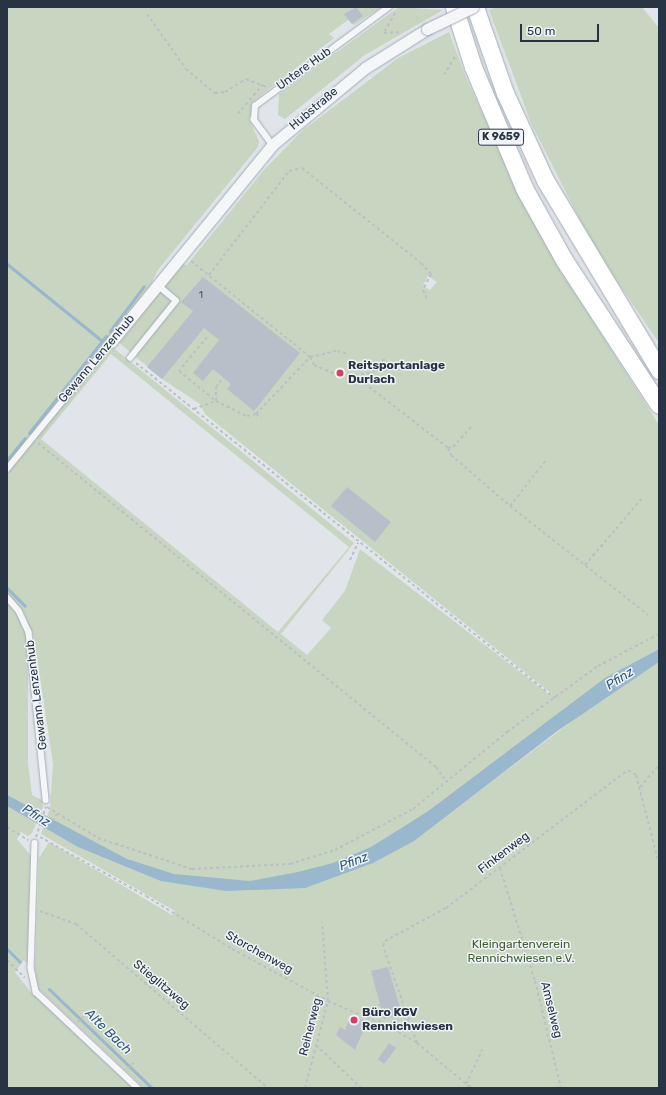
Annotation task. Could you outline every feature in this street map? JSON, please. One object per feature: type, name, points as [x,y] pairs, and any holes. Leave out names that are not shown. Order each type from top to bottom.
[{"type":"main road","name":"K 9659","points":[[454,7],[476,74],[524,188],[564,260],[659,405]]},
{"type":"main road","name":"K 9659","points":[[474,7],[505,93],[545,180],[659,370]]},
{"type":"street","name":"Hubstraße","points":[[184,251],[272,145],[324,99],[414,37],[474,7]]},
{"type":"street","name":"Gewann Lenzenhub","points":[[111,342],[184,251]]},
{"type":"lane","name":"Untere Hub","points":[[272,145],[257,126],[253,113],[255,106],[272,92],[390,7]]},
{"type":"lane","points":[[130,358],[176,301],[157,285]]},
{"type":"lane","name":"Gewann Lenzenhub","points":[[7,469],[111,342]]},
{"type":"lane","name":"Gewann Lenzenhub","points":[[7,597],[19,611],[29,632],[46,800]]},
{"type":"lane","points":[[35,843],[36,910],[33,986],[36,992],[138,1088]]},
{"type":"path","points":[[398,7],[384,33],[404,32],[414,37]]},
{"type":"path","points":[[147,14],[186,69],[215,93],[225,92],[246,79],[262,85],[272,92]]},
{"type":"path","points":[[444,75],[454,63],[453,49]]},
{"type":"path","points":[[238,114],[262,85]]},
{"type":"path","points":[[208,275],[289,171],[302,168],[421,263],[431,274],[423,290],[427,300]]},
{"type":"path","points":[[184,251],[208,275],[310,357],[314,365],[335,374],[354,376],[375,371],[386,357]]},
{"type":"path","points":[[207,337],[180,371],[216,401],[247,416],[256,414],[310,357],[338,352],[349,354]]},
{"type":"path","points":[[130,358],[358,543],[556,699]]},
{"type":"path","points":[[216,401],[216,387],[237,360]]},
{"type":"path","points":[[354,376],[448,448],[451,455],[510,506],[648,615]]},
{"type":"path","points":[[193,410],[216,401]]},
{"type":"path","points":[[256,414],[262,418]]},
{"type":"path","points":[[448,448],[460,439],[471,427]]},
{"type":"path","points":[[32,438],[436,767],[447,782]]},
{"type":"path","points":[[460,439],[463,442]]},
{"type":"path","points":[[510,506],[546,460]]},
{"type":"path","points":[[585,565],[643,497]]},
{"type":"path","points":[[350,560],[358,543]]},
{"type":"path","points":[[46,807],[98,838],[192,869],[290,864],[335,850],[413,809],[507,732],[556,699],[598,666],[659,634]]},
{"type":"path","points":[[659,765],[640,787],[659,864]]},
{"type":"path","name":"Finkenweg","points":[[407,1018],[383,946],[385,941],[430,918],[500,868],[628,770],[636,775],[640,787]]},
{"type":"path","points":[[39,826],[45,813]]},
{"type":"path","points":[[53,821],[57,814]]},
{"type":"path","points":[[7,828],[35,843]]},
{"type":"path","name":"Storchenweg","points":[[36,835],[328,1001],[393,1029],[417,1043],[471,1088]]},
{"type":"path","name":"Amselweg","points":[[500,868],[535,981],[561,1088]]},
{"type":"path","name":"Stieglitzweg","points":[[36,910],[76,924],[268,1088]]},
{"type":"path","name":"Reiherweg","points":[[305,1088],[328,1001],[322,922]]},
{"type":"path","points":[[7,960],[33,986]]},
{"type":"path","points":[[379,1004],[382,1018],[379,1023]]},
{"type":"path","points":[[78,1023],[83,1017]]},
{"type":"path","points":[[393,1029],[403,1027],[407,1018]]},
{"type":"path","points":[[407,1018],[417,1043]]},
{"type":"path","points":[[316,1045],[362,1088]]},
{"type":"path","points":[[466,1084],[482,1050]]},
{"type":"path","points":[[128,1068],[134,1062]]},
{"type":"green space","points":[[7,7],[382,7],[354,25],[348,20],[329,34],[334,38],[255,100],[249,119],[259,141],[258,147],[158,270],[148,290],[112,336],[7,464]]},
{"type":"green space","points":[[399,7],[443,10],[365,55],[285,119],[278,115],[279,94]]},
{"type":"green space","points":[[497,7],[642,7],[659,28],[659,343],[592,244],[531,123],[489,10]]},
{"type":"green space","name":"Kleingartenverein Rennichwiesen e.V.","points":[[449,32],[466,78],[531,216],[564,275],[659,425],[659,649],[627,666],[450,795],[458,807],[596,703],[659,662],[659,1088],[144,1088],[38,988],[35,969],[39,858],[49,842],[172,915],[175,911],[41,834],[50,808],[53,764],[34,637],[24,613],[7,593],[7,473],[111,346],[354,543],[281,634],[307,655],[331,628],[322,620],[345,591],[360,549],[550,695],[552,694],[205,414],[200,404],[162,379],[117,341],[181,264],[187,265],[264,170],[302,131],[398,58]],"holes":[[[428,276],[437,282],[430,290],[423,286]],[[111,354],[349,547],[278,632],[41,439]]]},
{"type":"green space","points":[[7,602],[22,621],[28,636],[28,763],[32,795],[42,800],[43,807],[32,833],[28,836],[21,832],[17,839],[32,857],[29,966],[24,960],[15,972],[30,991],[133,1088],[7,1088]]},
{"type":"water","name":"Pfinz","points":[[659,649],[659,662],[556,732],[414,841],[373,863],[305,888],[226,891],[161,881],[78,847],[7,806],[7,795],[127,859],[174,874],[250,881],[298,872],[333,863],[371,847],[427,812],[605,678]]},
{"type":"building","points":[[356,7],[363,16],[352,24],[344,14]]},
{"type":"building","points":[[203,277],[300,353],[254,411],[227,389],[231,384],[213,369],[203,381],[193,373],[219,340],[204,328],[162,379],[147,367],[193,311],[181,302]]},
{"type":"building","points":[[347,487],[391,522],[375,542],[331,506]]},
{"type":"building","points":[[388,967],[402,1014],[384,1019],[371,971]]},
{"type":"building","points":[[351,1015],[367,1022],[355,1050],[336,1035],[340,1027],[345,1030]]},
{"type":"building","points":[[389,1043],[396,1048],[384,1064],[378,1059]]},
{"type":"waterway","points":[[7,264],[102,341]]},
{"type":"waterway","points":[[110,331],[144,286]]},
{"type":"waterway","points":[[29,433],[106,336]]},
{"type":"waterway","points":[[7,460],[25,438]]},
{"type":"waterway","points":[[7,588],[25,606]]},
{"type":"waterway","name":"Alte Bach","points":[[7,949],[20,962]]},
{"type":"waterway","name":"Alte Bach","points":[[49,989],[152,1088]]},
{"type":"place","name":"Reitsportanlage Durlach","points":[[340,373]]},
{"type":"place","name":"Büro KGV Rennichwiesen","points":[[354,1020]]}]
